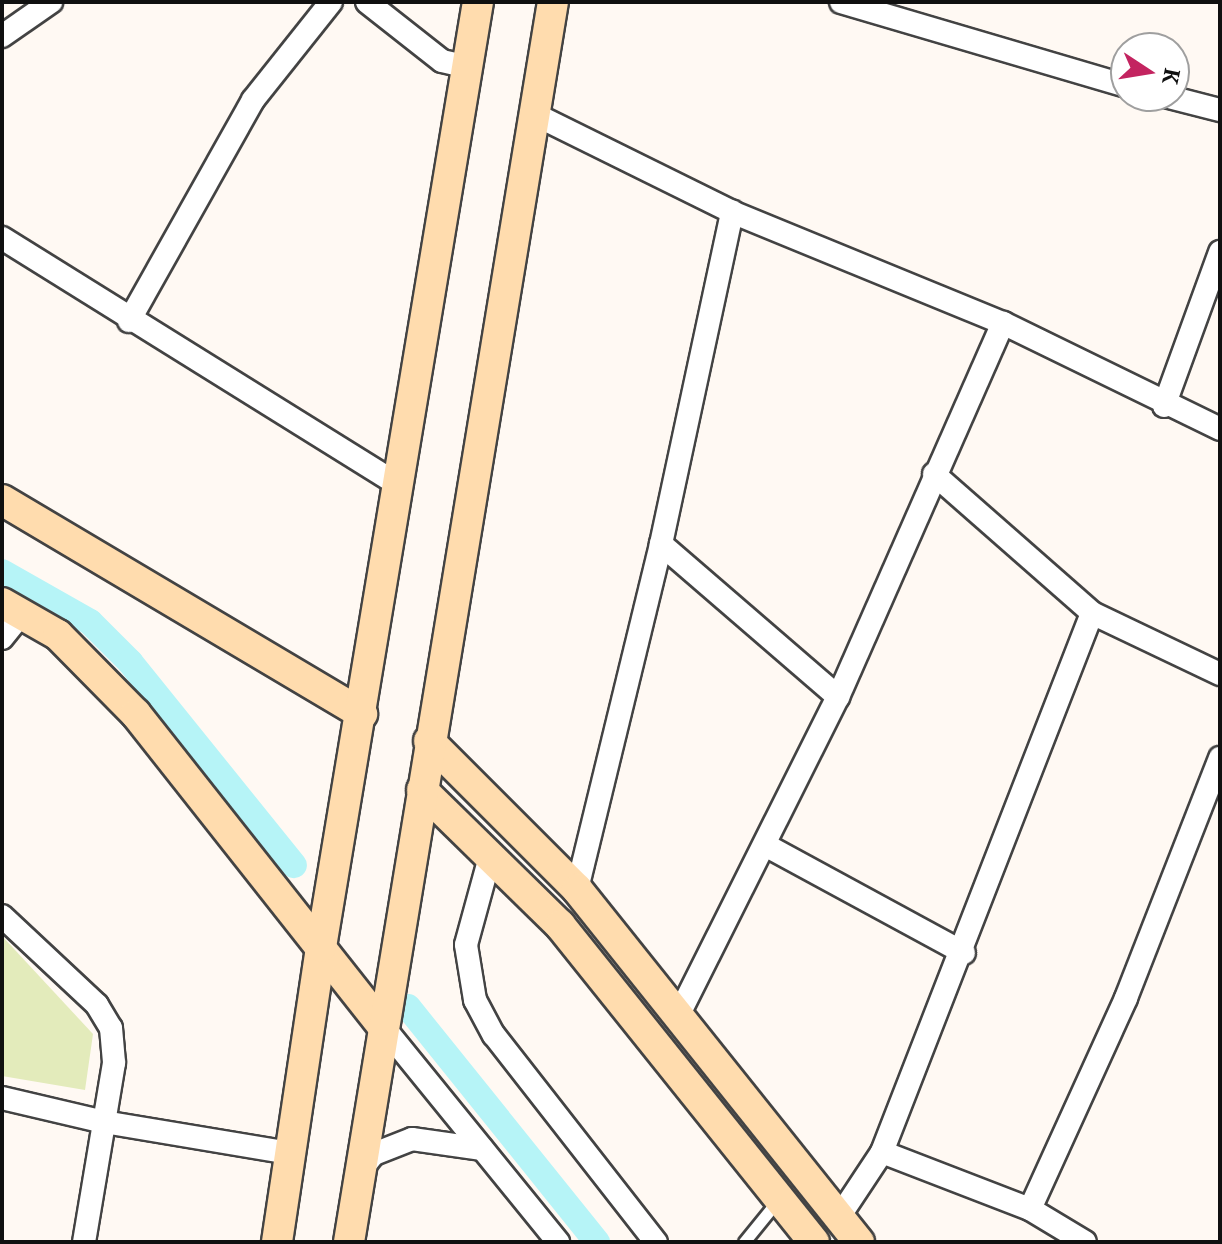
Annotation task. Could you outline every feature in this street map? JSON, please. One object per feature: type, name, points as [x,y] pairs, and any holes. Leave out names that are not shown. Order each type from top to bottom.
[{"type":"main road","points":[[277,1242],[321,947],[478,2]]},
{"type":"main road","points":[[349,1242],[381,1024],[553,2]]},
{"type":"main road","points":[[2,500],[362,714]]},
{"type":"main road","points":[[12,608],[58,635],[136,714],[381,1024]]},
{"type":"main road","points":[[429,741],[577,889],[859,1242]]},
{"type":"main road","points":[[422,790],[560,925],[814,1242]]},
{"type":"street","points":[[2,36],[51,2]]},
{"type":"street","points":[[129,321],[253,100],[331,2]]},
{"type":"street","points":[[367,2],[442,61],[468,67]]},
{"type":"street","points":[[841,2],[1110,81]]},
{"type":"street","points":[[1190,102],[1220,110]]},
{"type":"street","points":[[536,115],[732,212],[1003,323],[1164,406],[1220,429]]},
{"type":"street","points":[[577,889],[661,544],[732,212]]},
{"type":"street","points":[[2,238],[129,321],[399,485]]},
{"type":"street","points":[[1164,406],[1220,252]]},
{"type":"street","points":[[679,1014],[767,846],[838,697],[1003,323]]},
{"type":"street","points":[[934,474],[1092,613],[1220,674]]},
{"type":"street","points":[[661,544],[838,697]]},
{"type":"street","points":[[2,638],[12,608]]},
{"type":"street","points":[[839,1217],[882,1152],[964,953],[1092,613]]},
{"type":"street","points":[[1030,1209],[1126,998],[1220,758]]},
{"type":"street","points":[[767,846],[964,953]]},
{"type":"street","points":[[490,857],[466,945],[475,1000],[494,1035],[656,1242]]},
{"type":"street","points":[[2,916],[97,1005],[111,1028],[114,1063],[84,1242]]},
{"type":"street","points":[[381,1024],[558,1242]]},
{"type":"street","points":[[2,1098],[104,1122],[290,1153]]},
{"type":"street","points":[[359,1172],[374,1154],[412,1139],[482,1149]]},
{"type":"street","points":[[882,1152],[1030,1209],[1085,1242]]},
{"type":"lane","points":[[744,1242],[779,1199]]},
{"type":"green space","points":[[2,936],[93,1034],[85,1090],[2,1076]]},
{"type":"waterway","points":[[2,572],[90,622],[130,662],[294,865]]},
{"type":"waterway","points":[[408,1007],[597,1242]]}]
